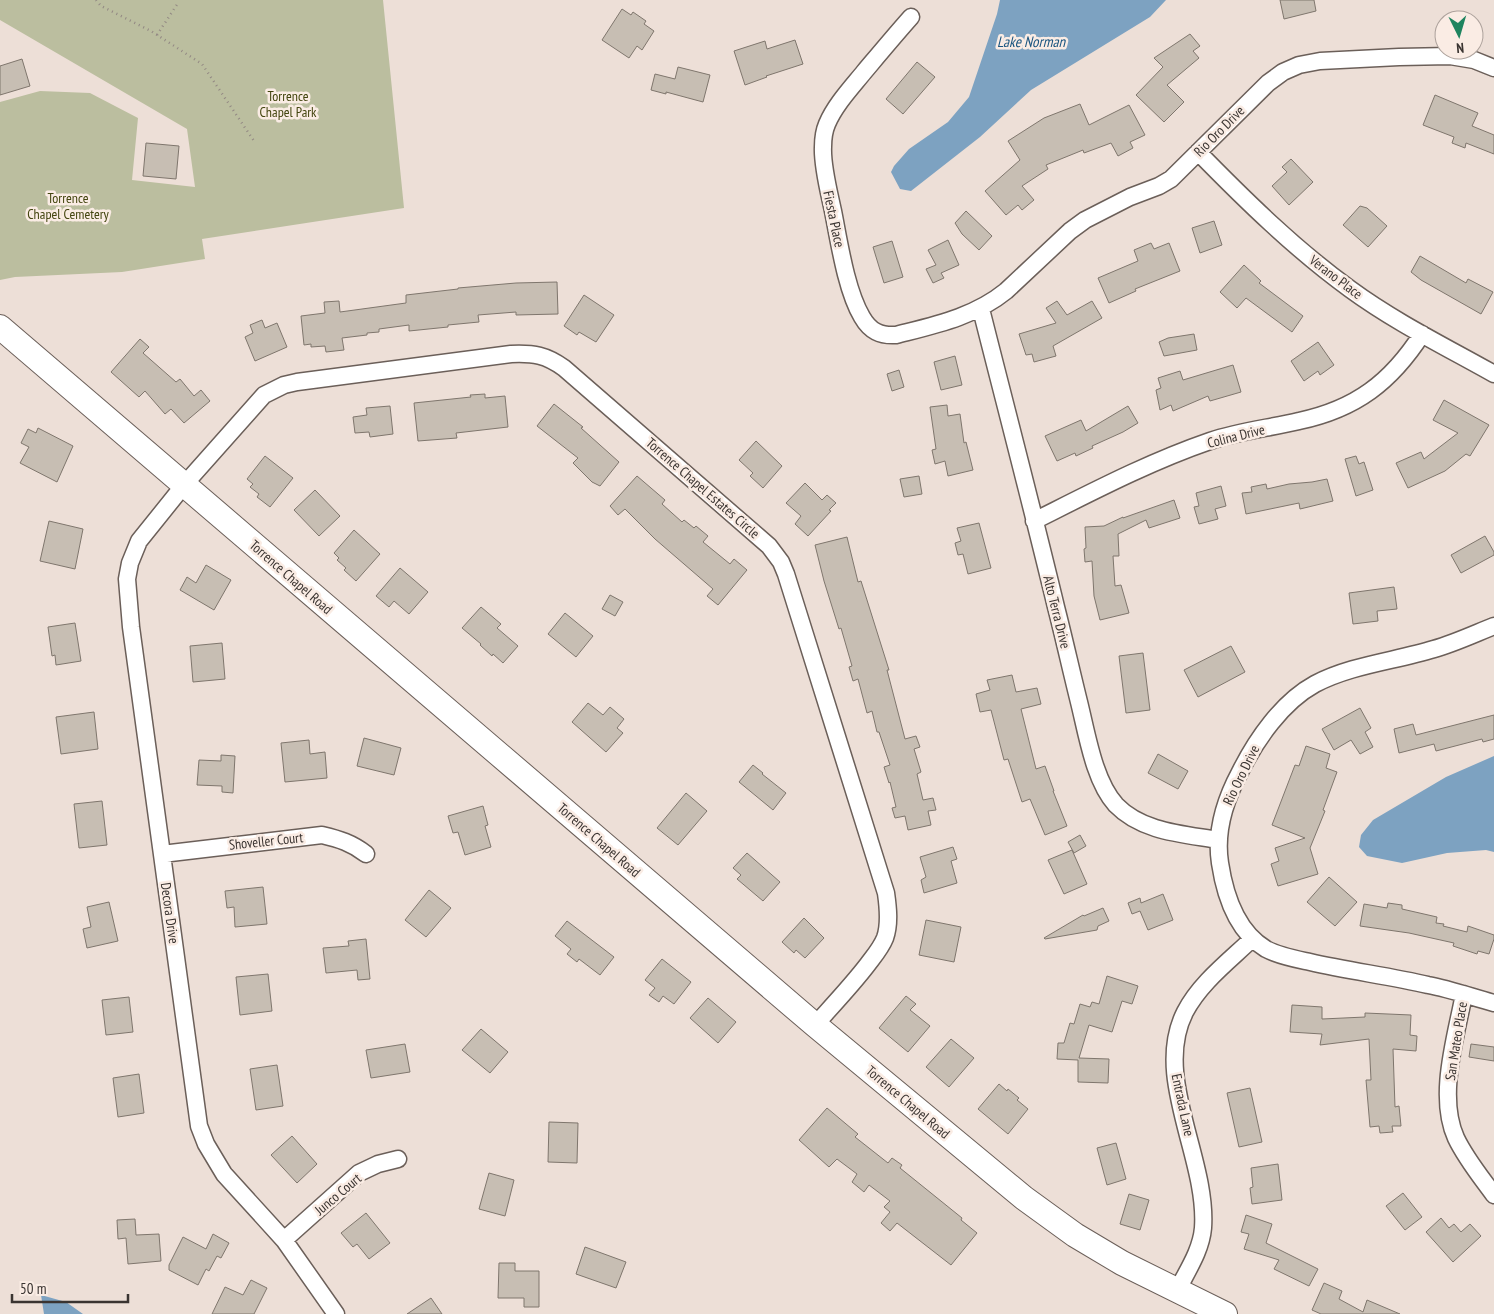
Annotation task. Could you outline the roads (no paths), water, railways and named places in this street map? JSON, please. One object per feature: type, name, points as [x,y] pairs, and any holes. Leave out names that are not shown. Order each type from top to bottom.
[{"type":"street","name":"Fiesta Place","points":[[911,16],[847,93],[827,125],[823,148],[827,184],[842,256],[851,291],[862,316],[870,327],[885,336],[896,335],[966,316],[980,309]]},
{"type":"street","name":"Rio Oro Drive","points":[[980,309],[1006,291],[1070,231],[1085,220],[1171,179],[1268,84],[1283,72],[1299,65],[1320,61],[1450,56],[1474,60],[1494,68]]},
{"type":"street","name":"Verano Place","points":[[1198,152],[1244,199],[1320,266],[1351,290],[1387,314],[1494,374]]},
{"type":"street","name":"Alto Terra Drive","points":[[980,309],[1097,773],[1107,794],[1137,821],[1147,826],[1170,832],[1218,840]]},
{"type":"street","name":"Torrence Chapel Road","points":[[0,327],[815,1025],[1024,1198],[1082,1239],[1122,1263],[1225,1314]]},
{"type":"street","name":"Colina Drive","points":[[1034,522],[1112,481],[1165,458],[1228,436],[1326,414],[1355,402],[1393,373],[1410,353],[1422,334]]},
{"type":"street","name":"Torrence Chapel Estates Circle","points":[[184,485],[264,395],[284,385],[512,354],[536,354],[555,361],[564,368],[769,546],[781,562],[786,574],[883,883],[888,905],[888,927],[879,950],[855,981],[815,1025]]},
{"type":"street","name":"Decora Drive","points":[[184,485],[140,541],[130,563],[127,580],[131,627],[200,1126],[206,1144],[224,1174],[284,1240],[336,1314]]},
{"type":"street","name":"Rio Oro Drive","points":[[1494,626],[1457,642],[1332,676],[1313,685],[1297,697],[1280,713],[1249,754],[1226,802],[1218,840],[1223,880],[1231,905],[1240,924],[1252,939],[1268,950],[1290,958],[1343,970],[1429,985],[1494,1003]]},
{"type":"street","name":"Shoveller Court","points":[[162,854],[322,835],[342,839],[366,854]]},
{"type":"street","name":"Entrada Lane","points":[[1177,1291],[1196,1254],[1201,1239],[1203,1206],[1197,1169],[1180,1101],[1175,1070],[1176,1041],[1180,1025],[1192,1002],[1216,974],[1252,939]]},
{"type":"street","name":"San Mateo Place","points":[[1464,994],[1449,1071],[1448,1100],[1451,1121],[1456,1137],[1467,1158],[1494,1195]]},
{"type":"street","name":"Junco Court","points":[[284,1240],[359,1173],[378,1164],[398,1159]]},
{"type":"water","name":"Lake Norman","points":[[1000,0],[1166,0],[1150,17],[1031,90],[980,137],[911,191],[900,189],[891,172],[894,166],[909,149],[948,122],[969,97]]},
{"type":"water","points":[[1494,756],[1494,852],[1486,850],[1447,853],[1402,863],[1367,856],[1359,847],[1361,835],[1373,820],[1446,777]]},
{"type":"water","points":[[41,1295],[66,1302],[83,1314],[44,1314]]},
{"type":"park label","name":"Torrence Chapel Park","points":[[288,104]]},
{"type":"park label","name":"Torrence Chapel Cemetery","points":[[68,206]]}]
